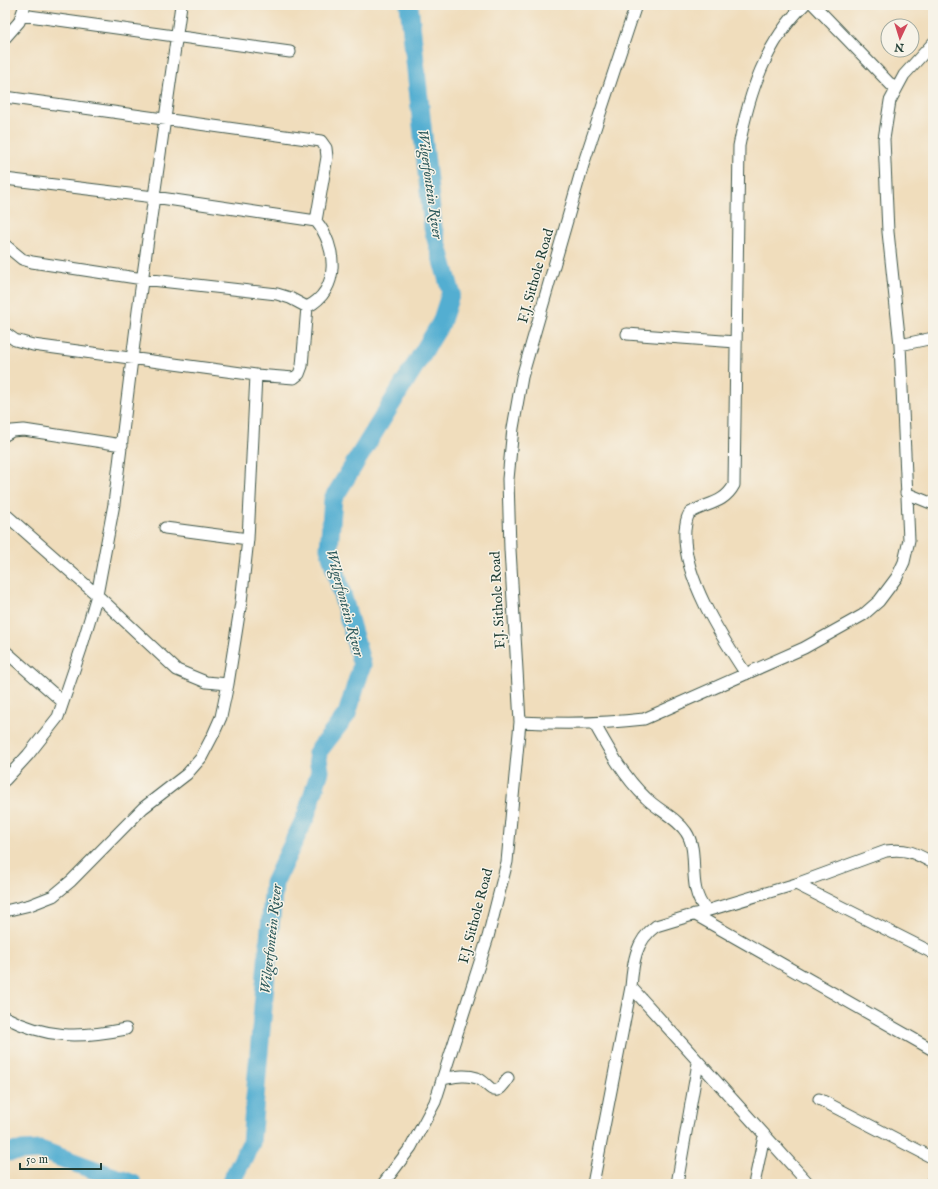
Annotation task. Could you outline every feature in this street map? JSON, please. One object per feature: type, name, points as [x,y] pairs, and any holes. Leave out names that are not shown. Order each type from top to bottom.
[{"type":"street","points":[[5,780],[46,734],[58,717],[81,649],[97,595],[114,504],[154,197],[181,5]]},
{"type":"street","name":"F.J. Sithole Road","points":[[383,1184],[411,1147],[435,1102],[488,937],[507,862],[520,722],[508,479],[513,428],[522,377],[581,173],[636,5]]},
{"type":"street","points":[[746,674],[708,611],[687,559],[685,539],[688,514],[717,503],[731,490],[734,485],[739,146],[743,125],[762,64],[790,19],[804,5]]},
{"type":"street","points":[[814,5],[896,90]]},
{"type":"street","points":[[5,38],[14,29],[24,10],[176,37],[290,52]]},
{"type":"street","points":[[520,722],[566,725],[644,719],[804,648],[862,615],[879,601],[897,577],[904,562],[909,540],[900,345],[888,232],[884,139],[890,101],[904,75],[933,43]]},
{"type":"street","points":[[5,97],[165,118],[321,141],[326,148],[327,157],[316,221]]},
{"type":"street","points":[[5,179],[154,197],[316,221],[325,233],[330,244],[332,275],[321,298],[307,307]]},
{"type":"street","points":[[5,246],[26,261],[143,279],[277,294],[290,298],[307,307]]},
{"type":"street","points":[[5,333],[15,340],[33,345],[256,375],[292,378],[297,377],[299,374],[304,358],[307,307]]},
{"type":"street","points":[[627,334],[736,342]]},
{"type":"street","points":[[900,345],[933,338]]},
{"type":"street","points":[[5,911],[30,905],[53,896],[71,881],[144,808],[187,774],[201,758],[213,735],[221,717],[228,684],[241,602],[248,539],[256,375]]},
{"type":"street","points":[[5,435],[12,431],[24,430],[122,445]]},
{"type":"street","points":[[906,492],[933,504]]},
{"type":"street","points":[[5,514],[97,595],[177,670],[206,682],[228,684]]},
{"type":"street","points":[[165,528],[248,539]]},
{"type":"street","points":[[5,651],[63,702]]},
{"type":"street","points":[[594,723],[611,754],[645,798],[686,831],[691,845],[698,898],[706,910]]},
{"type":"street","points":[[593,1184],[631,987],[634,958],[642,938],[648,932],[656,926],[796,884],[886,851],[900,849],[912,851],[933,863]]},
{"type":"street","points":[[796,884],[933,953]]},
{"type":"street","points":[[694,914],[933,1050]]},
{"type":"street","points":[[631,987],[698,1063],[809,1184]]},
{"type":"street","points":[[5,1016],[29,1027],[59,1036],[79,1037],[126,1029]]},
{"type":"street","points":[[677,1184],[698,1063]]},
{"type":"street","points":[[442,1080],[466,1076],[478,1079],[490,1090],[494,1090],[504,1085],[508,1078]]},
{"type":"street","points":[[819,1099],[933,1158]]},
{"type":"street","points":[[754,1184],[764,1136]]},
{"type":"street","points":[[931,1184],[933,1180]]},
{"type":"waterway","name":"Wilgerfontein River","points":[[230,1184],[251,1143],[274,883],[306,816],[320,771],[317,753],[347,714],[362,665],[329,548],[333,499],[441,323],[451,292],[433,228],[409,5]]},
{"type":"waterway","name":"Wilgerfontein River","points":[[5,1152],[40,1150],[133,1184]]}]
